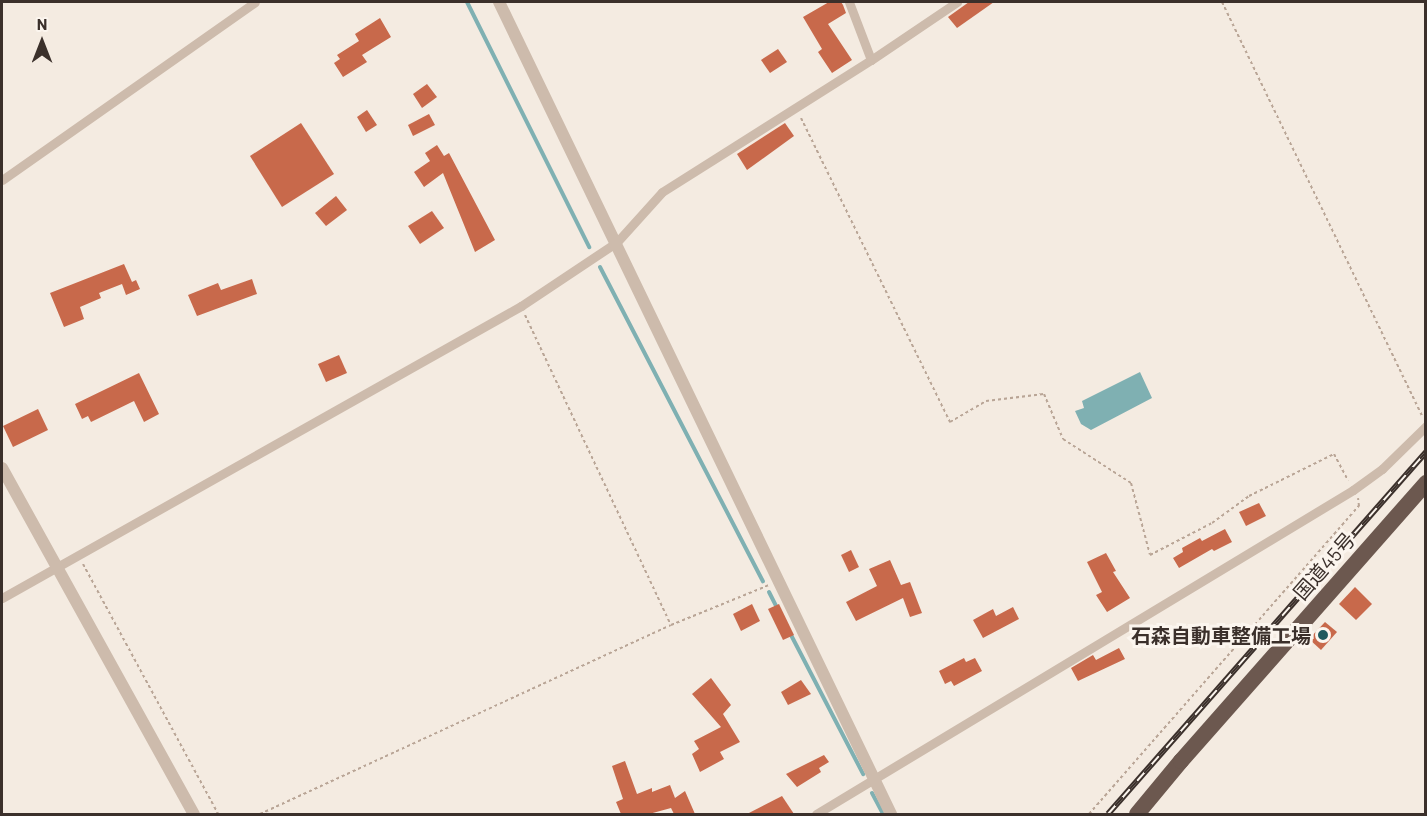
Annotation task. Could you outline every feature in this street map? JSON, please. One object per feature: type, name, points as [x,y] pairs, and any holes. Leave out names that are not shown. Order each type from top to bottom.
[{"type":"highway","name":"国道45号","points":[[1137,814],[1425,483]]},
{"type":"street","points":[[2,180],[255,2]]},
{"type":"street","points":[[499,2],[891,814]]},
{"type":"street","points":[[849,2],[871,60]]},
{"type":"street","points":[[2,597],[521,306],[616,242],[662,192],[871,60],[957,2]]},
{"type":"street","points":[[816,814],[1353,489],[1382,469],[1425,424]]},
{"type":"street","points":[[2,468],[194,814]]},
{"type":"path","points":[[1222,2],[1425,424]]},
{"type":"path","points":[[795,106],[950,422],[986,401],[1044,394],[1063,439],[1131,483],[1150,555],[1212,523],[1249,496],[1334,454],[1358,498],[1359,506],[1089,814]]},
{"type":"path","points":[[521,306],[671,625]]},
{"type":"path","points":[[77,554],[218,814]]},
{"type":"path","points":[[260,814],[671,625],[778,582]]},
{"type":"water","points":[[1140,372],[1152,398],[1091,430],[1081,424],[1075,411],[1084,408],[1082,401]]},
{"type":"building","points":[[829,2],[841,2],[843,5],[846,13],[828,24],[852,60],[832,73],[818,52],[822,49],[803,17]]},
{"type":"building","points":[[969,2],[994,2],[957,28],[948,17]]},
{"type":"building","points":[[380,18],[391,37],[362,55],[367,62],[343,77],[334,63],[340,59],[337,55],[359,41],[355,34]]},
{"type":"building","points":[[778,49],[787,62],[770,73],[761,60]]},
{"type":"building","points":[[427,84],[437,97],[422,108],[413,94]]},
{"type":"building","points":[[367,110],[377,125],[366,132],[357,117]]},
{"type":"building","points":[[429,114],[435,125],[413,136],[408,125]]},
{"type":"building","points":[[301,123],[334,174],[282,207],[250,156]]},
{"type":"building","points":[[785,123],[794,136],[747,170],[737,154]]},
{"type":"building","points":[[437,145],[444,156],[449,153],[495,240],[475,252],[443,173],[424,187],[414,172],[430,161],[425,153]]},
{"type":"building","points":[[336,196],[347,210],[326,226],[315,213]]},
{"type":"building","points":[[432,211],[444,228],[420,244],[408,226]]},
{"type":"building","points":[[124,264],[132,282],[136,280],[140,289],[126,295],[122,284],[99,293],[101,298],[80,307],[84,319],[64,327],[50,293]]},
{"type":"building","points":[[252,279],[257,294],[197,316],[188,295],[218,283],[221,290]]},
{"type":"building","points":[[339,355],[347,373],[326,382],[318,364]]},
{"type":"building","points":[[139,373],[159,414],[144,422],[134,401],[91,422],[88,416],[82,419],[75,404]]},
{"type":"building","points":[[38,409],[48,430],[13,447],[3,426]]},
{"type":"building","points":[[1259,503],[1266,516],[1246,526],[1239,512]]},
{"type":"building","points":[[1225,529],[1232,542],[1214,551],[1212,549],[1179,568],[1173,558],[1183,552],[1182,548],[1200,538],[1202,541]]},
{"type":"building","points":[[851,550],[859,567],[849,572],[841,555]]},
{"type":"building","points":[[1106,553],[1116,571],[1113,572],[1130,598],[1107,612],[1096,595],[1102,592],[1087,562]]},
{"type":"building","points":[[890,560],[901,585],[910,582],[922,613],[910,617],[903,598],[856,621],[846,602],[877,586],[869,569]]},
{"type":"building","points":[[1355,587],[1372,604],[1356,620],[1339,604]]},
{"type":"building","points":[[752,604],[760,621],[741,631],[733,614]]},
{"type":"building","points":[[779,604],[794,635],[783,640],[768,609]]},
{"type":"building","points":[[1013,607],[1019,619],[983,638],[973,620],[993,609],[996,616]]},
{"type":"building","name":"石森自動車整備工場","points":[[1325,622],[1337,632],[1321,650],[1309,639]]},
{"type":"building","points":[[1119,648],[1125,659],[1078,681],[1071,668],[1093,655],[1096,660]]},
{"type":"building","points":[[964,658],[966,662],[975,658],[982,671],[954,686],[951,681],[945,684],[939,671]]},
{"type":"building","points":[[711,678],[731,705],[723,714],[740,742],[720,752],[724,759],[700,772],[692,754],[699,749],[694,741],[721,727],[692,694]]},
{"type":"building","points":[[801,680],[811,694],[788,705],[781,692]]},
{"type":"building","points":[[824,755],[829,762],[819,768],[821,772],[797,787],[786,774]]},
{"type":"building","points":[[625,761],[637,794],[652,788],[652,792],[670,785],[675,798],[685,791],[695,814],[674,814],[671,808],[649,814],[621,814],[616,802],[623,799],[612,766]]},
{"type":"building","points":[[782,796],[794,814],[747,814]]},
{"type":"waterway","points":[[467,2],[589,247]]},
{"type":"waterway","points":[[600,267],[763,581]]},
{"type":"waterway","points":[[769,592],[777,608]]},
{"type":"waterway","points":[[790,633],[863,774]]},
{"type":"waterway","points":[[872,793],[883,814]]},
{"type":"railway","points":[[1108,814],[1426,452]]},
{"type":"place","name":"石森自動車整備工場","points":[[1323,635]]}]
